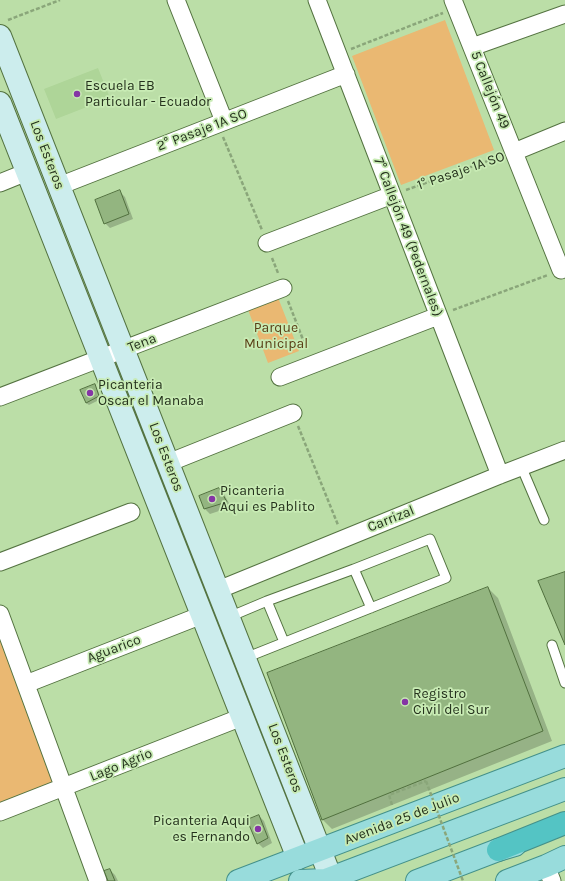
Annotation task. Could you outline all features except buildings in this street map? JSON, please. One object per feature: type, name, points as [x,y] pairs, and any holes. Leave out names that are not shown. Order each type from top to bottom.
[{"type":"highway","points":[[498,850],[565,823]]},
{"type":"main road","name":"Avenida 25 de Julio","points":[[238,881],[565,756]]},
{"type":"main road","points":[[500,814],[565,772]]},
{"type":"main road","points":[[300,881],[327,880],[565,789]]},
{"type":"main road","points":[[426,879],[498,850],[565,833]]},
{"type":"main road","points":[[507,881],[554,868]]},
{"type":"street","points":[[176,0],[224,121]]},
{"type":"street","name":"7° Callejón 49 (Pedernales)","points":[[317,0],[500,475]]},
{"type":"street","name":"5 Callejón 49","points":[[455,4],[561,270]]},
{"type":"street","points":[[472,47],[565,14]]},
{"type":"street","name":"Los Esteros","points":[[3,28],[59,186],[320,850],[327,880]]},
{"type":"street","name":"2° Pasaje 1A SO","points":[[59,186],[346,74]]},
{"type":"street","name":"Los Esteros","points":[[0,103],[298,858]]},
{"type":"street","name":"1° Pasaje 1A SO","points":[[514,152],[565,132]]},
{"type":"street","points":[[0,183],[27,172]]},
{"type":"street","points":[[267,243],[392,195]]},
{"type":"street","name":"Tena","points":[[0,396],[124,350],[283,288]]},
{"type":"street","points":[[280,377],[438,316]]},
{"type":"street","points":[[168,463],[293,413]]},
{"type":"street","name":"Carrizal","points":[[218,590],[522,466],[565,450]]},
{"type":"street","points":[[0,562],[131,512]]},
{"type":"street","points":[[0,614],[98,881]]},
{"type":"street","name":"Aguarico","points":[[26,684],[202,615]]},
{"type":"street","name":"Lago Agrio","points":[[0,812],[242,717]]},
{"type":"lane","points":[[522,466],[544,520]]},
{"type":"lane","points":[[229,617],[267,601],[354,570],[430,539],[446,578],[245,658]]},
{"type":"lane","points":[[354,570],[371,608]]},
{"type":"lane","points":[[267,601],[284,642]]},
{"type":"lane","points":[[552,645],[565,683]]},
{"type":"path","points":[[3,28],[60,0]]},
{"type":"path","points":[[338,54],[455,4]]},
{"type":"path","name":"1° Pasaje 1A SO","points":[[392,195],[514,152]]},
{"type":"path","points":[[438,316],[561,270]]},
{"type":"path","points":[[293,413],[344,538]]},
{"type":"path","points":[[389,795],[426,781],[463,881]]},
{"type":"shaded area","name":"Escuela EB Particular - Ecuador","points":[[98,68],[110,98],[56,119],[44,89]]},
{"type":"green space","points":[[445,20],[494,150],[401,185],[352,56]]},
{"type":"green space","name":"Parque Municipal","points":[[277,295],[299,351],[268,363],[247,307]]},
{"type":"green space","points":[[0,636],[54,784],[0,804]]},
{"type":"place","name":"Escuela EB Particular - Ecuador","points":[[77,94]]},
{"type":"place","name":"Picanteria Oscar el Manaba","points":[[90,393]]},
{"type":"place","name":"Picanteria Aqui es Pablito","points":[[212,499]]},
{"type":"place","name":"Registro Civil del Sur","points":[[405,702]]},
{"type":"place","name":"Picanteria Aqui es Fernando","points":[[258,829]]}]
